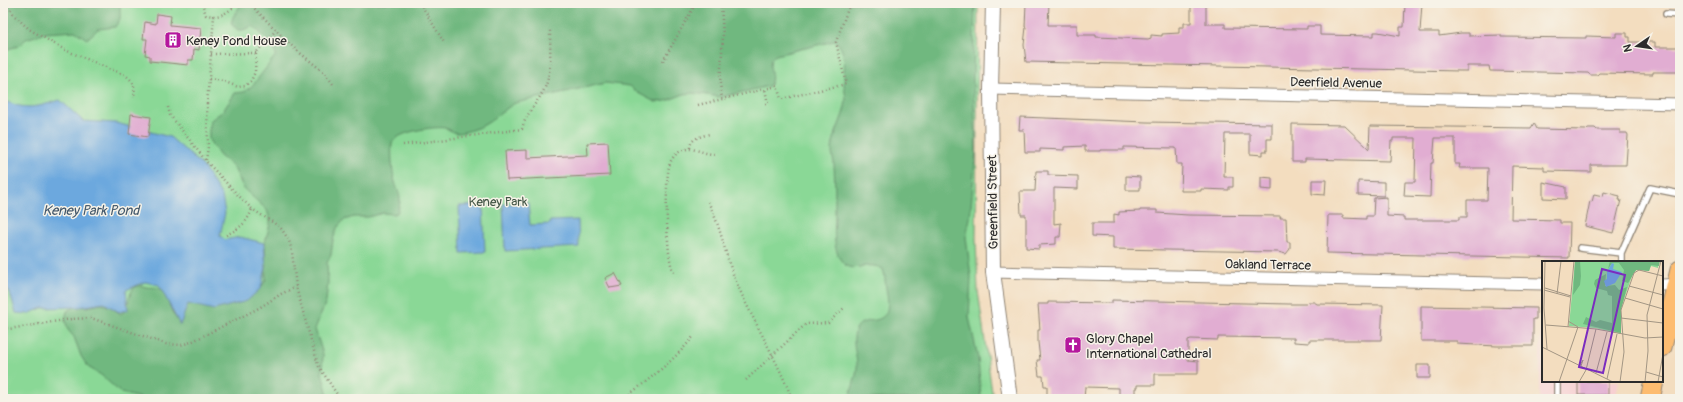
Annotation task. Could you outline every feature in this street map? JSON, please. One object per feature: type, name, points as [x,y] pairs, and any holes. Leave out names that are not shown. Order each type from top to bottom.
[{"type":"highway","points":[[1663,342],[1675,281]]},
{"type":"highway","points":[[1650,399],[1654,382]]},
{"type":"street","name":"Greenfield Street","points":[[993,3],[991,89],[993,272],[1010,399]]},
{"type":"street","name":"Deerfield Avenue","points":[[991,89],[1680,104]]},
{"type":"street","name":"Oakland Terrace","points":[[993,272],[1542,284]]},
{"type":"lane","points":[[1666,14],[1680,15]]},
{"type":"lane","points":[[1621,261],[1621,253],[1650,188],[1680,194]]},
{"type":"lane","points":[[1580,248],[1621,253]]},
{"type":"lane","points":[[1557,382],[1557,399]]},
{"type":"lane","points":[[1597,399],[1607,399]]},
{"type":"path","points":[[6,3],[15,16],[29,29],[65,50],[125,75],[132,80],[135,87],[134,98]]},
{"type":"path","points":[[202,3],[206,15],[214,16],[221,16],[238,3]]},
{"type":"path","points":[[249,3],[295,49],[324,73],[333,84]]},
{"type":"path","points":[[420,3],[445,44]]},
{"type":"path","points":[[663,61],[696,3]]},
{"type":"path","points":[[721,3],[722,36],[720,83],[722,99]]},
{"type":"path","points":[[698,105],[777,86],[781,99],[846,84],[836,42],[850,3]]},
{"type":"path","points":[[206,161],[208,146],[206,104],[214,16]]},
{"type":"path","points":[[403,144],[522,129],[529,111],[546,85],[550,28]]},
{"type":"path","points":[[209,79],[223,81],[238,87],[245,86],[251,81],[254,72],[256,53],[276,30]]},
{"type":"path","points":[[211,54],[256,53]]},
{"type":"path","points":[[765,88],[768,104],[765,104]]},
{"type":"path","points":[[168,107],[170,115],[206,161],[252,209],[280,227],[289,240],[296,287],[318,365],[340,399]]},
{"type":"path","points":[[690,148],[690,143],[693,140],[710,134]]},
{"type":"path","points":[[674,272],[670,264],[667,182],[669,167],[673,156],[680,151],[690,148],[709,154],[714,154]]},
{"type":"path","points":[[708,202],[714,212],[733,273],[755,322],[786,382],[792,399]]},
{"type":"path","points":[[226,235],[245,222],[250,216],[252,209]]},
{"type":"path","points":[[3,327],[9,329],[71,319],[91,318],[166,344],[181,345],[191,342],[259,308],[281,294],[296,287]]},
{"type":"path","points":[[746,380],[806,324],[828,323],[844,308]]},
{"type":"path","points":[[623,399],[647,381],[687,345],[693,337]]},
{"type":"shaded area","points":[[1542,299],[1542,382],[1619,382],[1615,399],[1540,399]]},
{"type":"green space","name":"Keney Park","points":[[3,3],[978,3],[976,239],[978,291],[993,399],[3,399]]},
{"type":"green space","points":[[3,3],[120,3],[120,19],[115,27],[98,29],[87,39],[75,31],[45,33],[26,39],[19,46],[4,50]]},
{"type":"green space","points":[[242,3],[975,3],[973,80],[976,150],[970,218],[966,237],[971,277],[969,317],[978,358],[981,399],[849,399],[857,368],[854,344],[855,332],[858,326],[864,322],[876,320],[882,317],[886,312],[888,303],[883,269],[872,266],[849,267],[841,260],[836,247],[834,233],[835,176],[832,147],[844,111],[846,98],[844,85],[844,57],[838,43],[834,41],[776,55],[772,58],[770,65],[772,78],[769,86],[721,97],[693,93],[684,94],[666,101],[655,102],[638,93],[630,86],[606,83],[515,103],[480,127],[465,132],[456,133],[445,128],[432,128],[407,133],[400,136],[394,140],[392,144],[393,175],[400,198],[397,213],[383,213],[368,217],[354,217],[344,220],[337,228],[333,240],[331,255],[327,263],[328,282],[326,302],[315,329],[323,354],[322,373],[329,399],[145,399],[121,393],[101,375],[88,367],[81,356],[74,337],[68,330],[65,320],[67,311],[76,306],[87,307],[101,304],[109,306],[121,314],[125,311],[132,291],[135,287],[139,286],[161,290],[166,296],[172,312],[177,319],[187,302],[258,291],[266,279],[265,242],[270,224],[267,210],[244,189],[233,166],[220,156],[209,140],[211,120],[223,111],[235,93],[244,92],[253,85],[276,55],[273,46],[253,26],[243,30],[238,30],[231,24],[233,17]]},
{"type":"water","name":"Keney Park Pond","points":[[3,100],[18,106],[32,107],[60,100],[83,121],[116,123],[170,137],[203,166],[222,196],[225,213],[220,236],[225,240],[240,237],[264,243],[266,268],[261,288],[247,301],[214,310],[188,304],[180,325],[159,285],[145,282],[126,290],[128,310],[119,312],[104,303],[80,307],[42,308],[28,314],[16,313],[10,293],[3,281]]},
{"type":"water","points":[[528,203],[530,225],[550,224],[550,221],[578,220],[579,247],[505,251],[503,204]]},
{"type":"water","points":[[483,205],[485,252],[461,253],[459,206]]},
{"type":"building","points":[[1026,3],[1049,3],[1048,25],[1077,25],[1077,35],[1148,39],[1151,38],[1151,35],[1162,36],[1162,34],[1179,33],[1179,27],[1184,27],[1184,23],[1191,23],[1191,3],[1206,3],[1206,24],[1225,24],[1225,28],[1307,29],[1307,26],[1320,26],[1320,35],[1374,36],[1374,32],[1378,32],[1400,36],[1400,27],[1404,27],[1405,3],[1422,3],[1420,32],[1439,32],[1439,36],[1469,33],[1469,36],[1501,35],[1501,37],[1586,38],[1586,36],[1616,37],[1616,33],[1627,33],[1627,37],[1630,37],[1630,42],[1655,42],[1655,47],[1680,47],[1680,72],[1653,72],[1653,74],[1599,73],[1597,75],[1590,75],[1588,73],[1490,71],[1489,66],[1467,66],[1467,71],[1460,71],[1026,62],[1024,45]]},
{"type":"building","name":"Keney Pond House","points":[[157,14],[171,16],[170,25],[201,28],[199,50],[194,49],[193,60],[188,60],[188,65],[150,61],[150,56],[145,55],[147,39],[143,39],[145,22],[156,24]]},
{"type":"building","points":[[131,114],[151,117],[148,137],[129,134]]},
{"type":"building","points":[[1020,117],[1146,122],[1272,124],[1272,139],[1267,139],[1267,151],[1263,151],[1263,155],[1250,154],[1250,134],[1225,134],[1224,177],[1233,177],[1233,187],[1229,187],[1229,190],[1201,189],[1201,191],[1181,191],[1182,164],[1177,164],[1176,148],[1124,147],[1124,150],[1085,151],[1085,146],[1064,147],[1064,150],[1040,149],[1040,152],[1025,152],[1024,130],[1019,130]]},
{"type":"building","points":[[1534,123],[1537,129],[1586,130],[1588,128],[1595,128],[1597,130],[1620,130],[1620,133],[1627,133],[1628,135],[1626,165],[1591,165],[1591,172],[1544,171],[1544,167],[1512,166],[1511,219],[1560,220],[1560,223],[1570,223],[1569,258],[1327,253],[1328,215],[1343,215],[1343,218],[1366,219],[1366,216],[1373,216],[1374,198],[1387,197],[1387,216],[1404,217],[1404,220],[1459,220],[1459,217],[1467,217],[1467,200],[1487,200],[1488,168],[1459,168],[1460,164],[1455,164],[1455,138],[1435,138],[1433,163],[1431,163],[1430,197],[1404,196],[1405,182],[1415,182],[1416,138],[1393,138],[1393,141],[1391,141],[1390,161],[1305,159],[1305,162],[1292,162],[1292,124],[1344,125],[1369,149],[1370,126],[1531,128]]},
{"type":"building","points":[[608,142],[610,175],[507,180],[505,151],[527,150],[527,158],[588,155],[587,143]]},
{"type":"building","points":[[1036,171],[1048,171],[1048,175],[1078,176],[1078,189],[1054,188],[1054,224],[1061,223],[1060,237],[1056,237],[1056,244],[1039,245],[1039,249],[1026,248],[1026,215],[1021,215],[1020,191],[1035,191]]},
{"type":"building","points":[[1126,176],[1140,177],[1140,190],[1126,190]]},
{"type":"building","points":[[1261,177],[1272,178],[1272,190],[1261,189]]},
{"type":"building","points":[[1312,180],[1326,180],[1325,195],[1312,194]]},
{"type":"building","points":[[1358,181],[1384,182],[1384,196],[1358,195]]},
{"type":"building","points":[[1543,182],[1566,187],[1566,199],[1543,198]]},
{"type":"building","points":[[1604,192],[1620,196],[1619,200],[1621,200],[1613,233],[1585,226],[1590,201],[1592,202],[1594,194],[1603,196]]},
{"type":"building","points":[[1157,210],[1157,213],[1188,215],[1281,216],[1280,218],[1286,218],[1287,242],[1290,242],[1290,249],[1286,254],[1278,252],[1113,249],[1113,237],[1092,236],[1092,223],[1114,223],[1114,214],[1119,215],[1119,212]]},
{"type":"building","points":[[615,273],[622,286],[610,288],[605,278]]},
{"type":"building","points":[[1112,300],[1289,304],[1306,304],[1308,302],[1314,302],[1317,304],[1383,305],[1381,340],[1309,340],[1309,343],[1294,342],[1294,338],[1218,337],[1218,340],[1191,339],[1188,340],[1188,360],[1198,361],[1198,374],[1155,374],[1155,385],[1137,385],[1137,388],[1135,388],[1135,399],[1119,399],[1119,388],[1085,387],[1084,399],[1047,399],[1047,386],[1044,386],[1043,376],[1039,376],[1037,360],[1040,360],[1038,342],[1038,330],[1040,330],[1038,304],[1048,304],[1048,302],[1112,303]]},
{"type":"building","points":[[1421,306],[1536,308],[1536,319],[1533,319],[1533,346],[1457,344],[1457,341],[1421,341]]},
{"type":"building","points":[[1417,365],[1430,365],[1430,378],[1417,378]]},
{"type":"building","points":[[1578,382],[1608,382],[1608,395],[1578,395]]},
{"type":"place","name":"Keney Pond House","points":[[173,40]]},
{"type":"place","name":"Glory Chapel International Cathedral","points":[[1073,345]]}]
